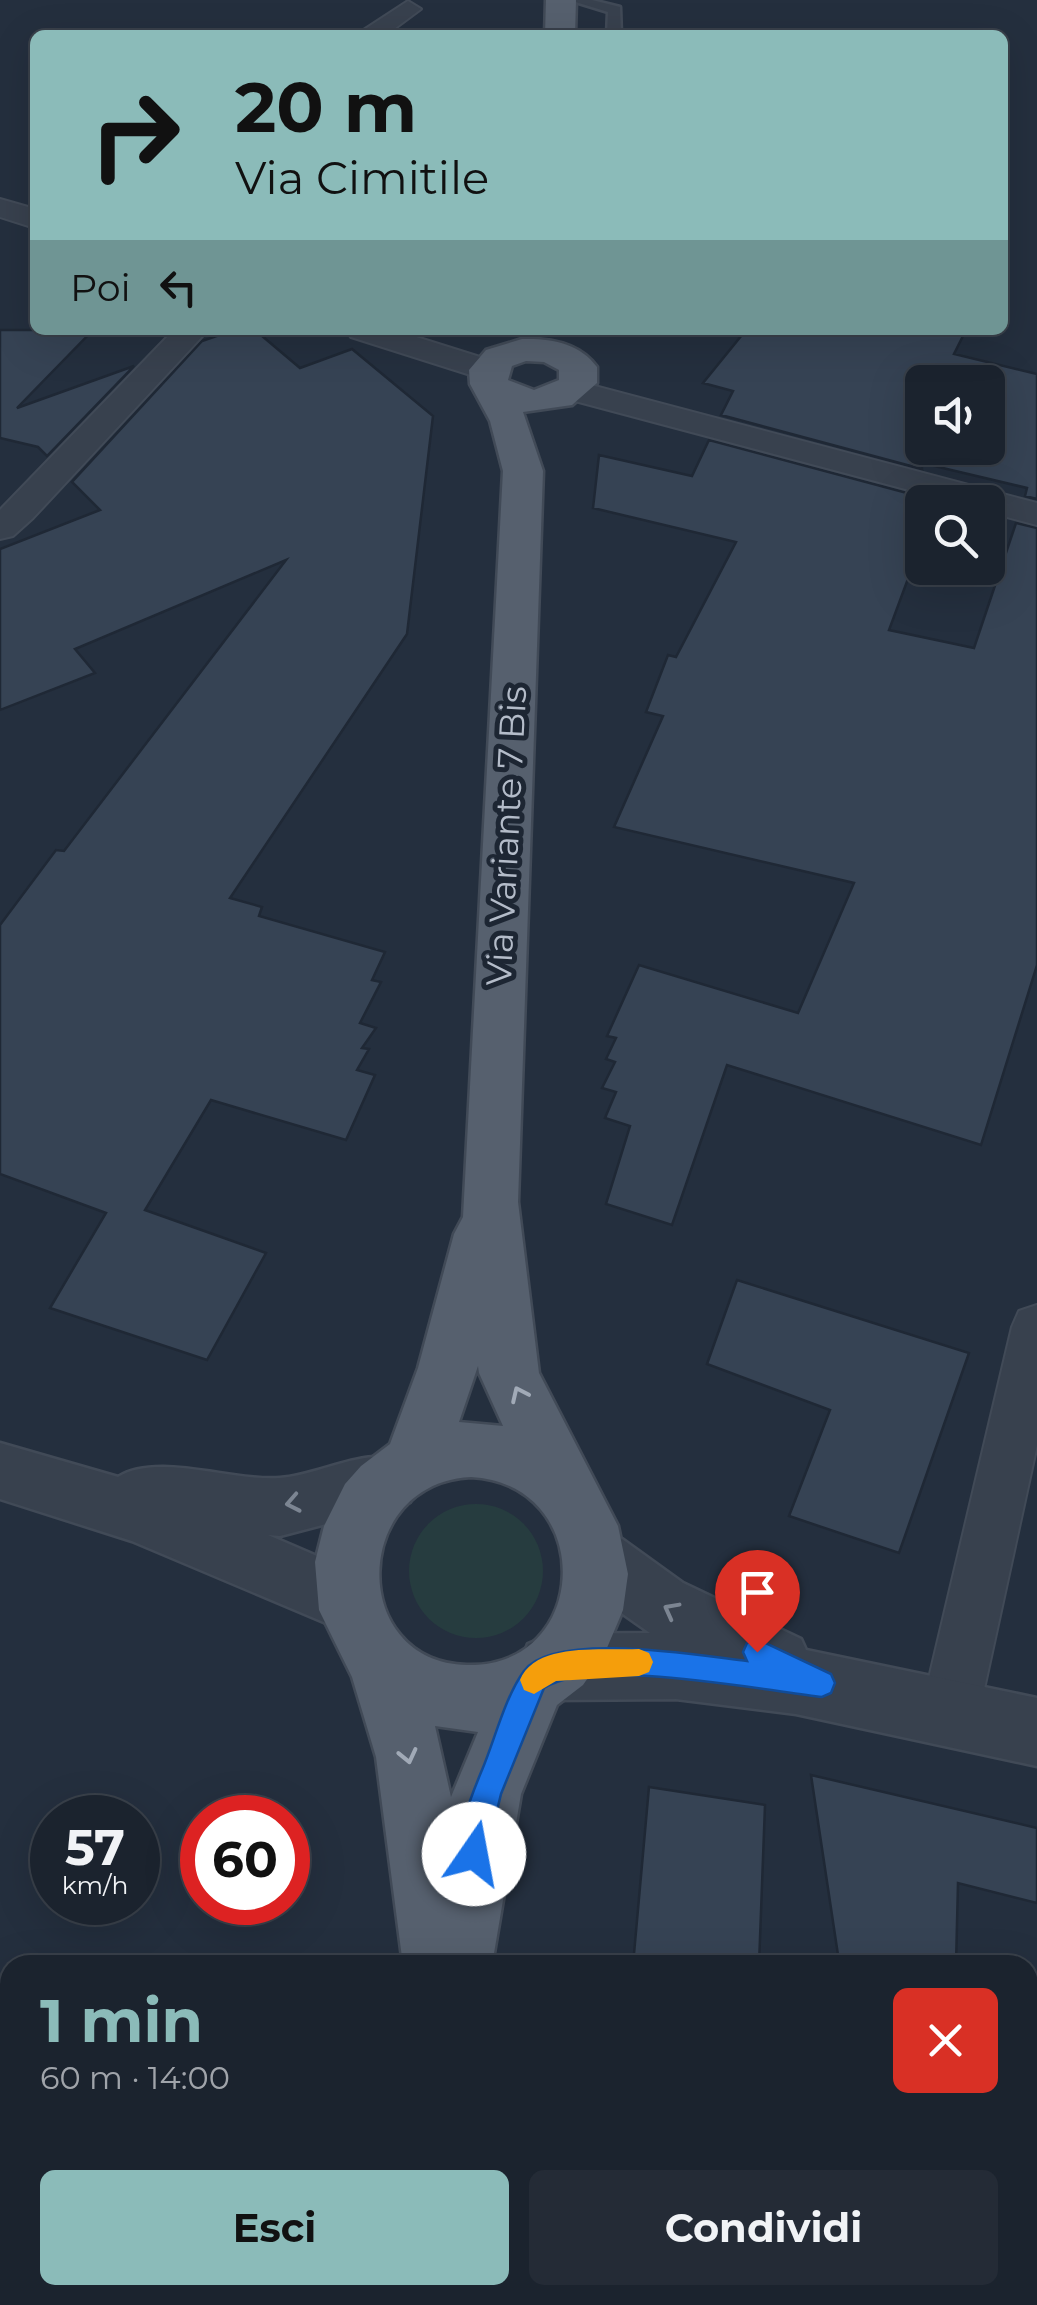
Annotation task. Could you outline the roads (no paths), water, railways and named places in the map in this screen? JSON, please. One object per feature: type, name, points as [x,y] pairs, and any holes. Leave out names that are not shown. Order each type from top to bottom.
[{"type":"main road","points":[[560,30],[561,0]]},
{"type":"main road","points":[[535,350],[564,369],[528,401],[504,396],[499,360],[535,350]]},
{"type":"main road","name":"Via Variante 7 Bis","points":[[499,360],[508,420],[523,471],[490,1202],[509,1373],[560,1483]]},
{"type":"main road","name":"Via Variante 7 Bis","points":[[523,471],[564,369]]},
{"type":"main road","name":"Via Variante 7 Bis","points":[[400,1474],[448,1368],[490,1202]]},
{"type":"main road","points":[[490,1452],[527,1462],[560,1483],[580,1505],[594,1531],[599,1560],[596,1600],[580,1637],[543,1673],[504,1691],[470,1696],[438,1692],[408,1681],[381,1663],[358,1634],[345,1600],[344,1567],[350,1536],[366,1506],[400,1474],[450,1453],[490,1452]]},
{"type":"main road","points":[[381,1663],[410,1757],[439,1955]]},
{"type":"main road","points":[[461,1955],[468,1885],[486,1794],[543,1673]]},
{"type":"street","points":[[376,30],[408,9]]},
{"type":"street","points":[[0,208],[30,217]]},
{"type":"street","points":[[0,528],[22,510],[187,335]]},
{"type":"street","points":[[385,335],[499,360]]},
{"type":"street","points":[[564,369],[1037,514]]},
{"type":"street","points":[[950,1712],[1037,1327]]},
{"type":"street","points":[[0,1471],[64,1486],[280,1507],[400,1474]]},
{"type":"street","points":[[64,1486],[246,1556],[345,1600]]},
{"type":"street","points":[[599,1560],[660,1605],[822,1683]]},
{"type":"street","points":[[543,1673],[631,1662],[822,1683],[1037,1732]]},
{"type":"lane","points":[[576,0],[615,10],[614,30]]}]
